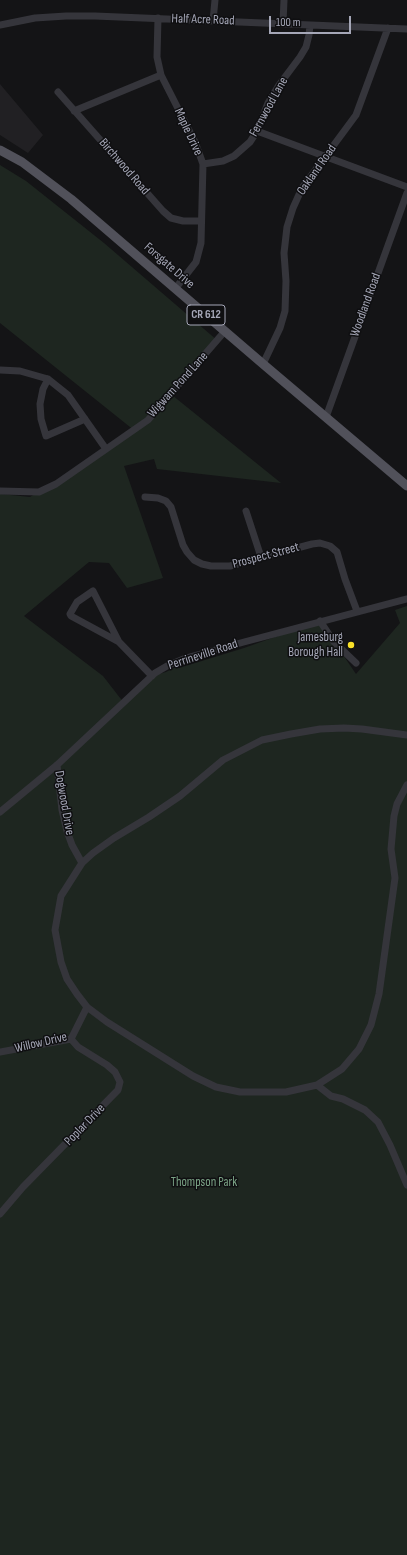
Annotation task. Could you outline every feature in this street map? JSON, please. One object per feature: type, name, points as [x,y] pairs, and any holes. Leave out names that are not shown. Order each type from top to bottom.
[{"type":"main road","name":"Forsgate Drive","points":[[0,150],[22,162],[71,198],[262,364],[407,486]]},
{"type":"street","points":[[213,20],[215,0]]},
{"type":"street","points":[[283,23],[284,0]]},
{"type":"street","name":"Half Acre Road","points":[[0,25],[35,18],[66,16],[158,18],[407,28]]},
{"type":"street","name":"Maple Drive","points":[[158,18],[157,57],[161,75],[195,142],[203,164],[201,242],[196,262],[175,289]]},
{"type":"street","name":"Fernwood Lane","points":[[203,164],[223,161],[234,156],[250,142],[268,103],[306,47],[310,25]]},
{"type":"street","name":"Oakland Road","points":[[262,364],[280,328],[285,311],[286,281],[284,253],[287,227],[293,208],[302,188],[356,116],[388,28]]},
{"type":"street","points":[[74,111],[161,75]]},
{"type":"street","name":"Birchwood Road","points":[[58,92],[163,211],[171,218],[183,222],[201,221]]},
{"type":"street","points":[[256,131],[407,187]]},
{"type":"street","name":"Woodland Road","points":[[326,417],[407,193]]},
{"type":"street","name":"Wigwam Pond Lane","points":[[1,489],[39,492],[56,484],[148,420],[225,331]]},
{"type":"street","points":[[0,370],[20,371],[48,379],[68,396],[106,449]]},
{"type":"street","points":[[48,379],[43,389],[40,404],[41,419],[46,436],[85,419]]},
{"type":"street","name":"Prospect Street","points":[[145,497],[158,498],[166,501],[171,507],[183,544],[194,560],[202,564],[211,566],[230,566],[320,542],[330,546],[337,552],[357,611]]},
{"type":"street","points":[[246,511],[261,557]]},
{"type":"street","points":[[119,642],[71,616],[70,614],[77,602],[92,591],[119,642],[152,676]]},
{"type":"street","name":"Perrineville Road","points":[[0,812],[58,765],[152,676],[167,666],[186,658],[357,611],[407,599]]},
{"type":"street","points":[[320,621],[334,642],[356,663]]},
{"type":"street","points":[[407,735],[344,728],[291,734],[262,740],[223,760],[180,796],[93,853],[82,863],[61,896],[55,930],[61,962],[68,979],[77,994],[88,1007],[107,1022],[193,1076],[216,1087],[240,1092],[286,1092],[317,1085],[342,1069],[360,1048],[371,1025],[378,994],[395,878],[391,848],[394,816],[397,804],[407,785]]},
{"type":"street","name":"Dogwood Drive","points":[[58,765],[62,810],[67,831],[72,845],[82,863]]},
{"type":"street","name":"Willow Drive","points":[[0,1052],[71,1039],[88,1007]]},
{"type":"street","name":"Poplar Drive","points":[[0,1214],[23,1187],[118,1090],[120,1082],[115,1072],[107,1065],[78,1047],[71,1039]]},
{"type":"street","points":[[317,1085],[331,1096],[343,1099],[364,1110],[378,1122],[390,1145],[407,1185]]},
{"type":"shaded area","points":[[0,84],[43,135],[28,153],[0,135]]},
{"type":"green space","name":"Thompson Park","points":[[0,165],[26,181],[104,243],[218,341],[172,395],[281,483],[157,469],[154,459],[124,466],[163,578],[127,588],[109,563],[89,562],[24,616],[103,676],[124,703],[152,676],[166,672],[178,666],[179,668],[244,648],[320,621],[356,674],[400,623],[395,610],[407,606],[407,1555],[0,1555],[0,492],[1,494],[30,497],[135,431],[0,323]]},
{"type":"place","name":"Jamesburg Borough Hall","points":[[351,645]]}]
